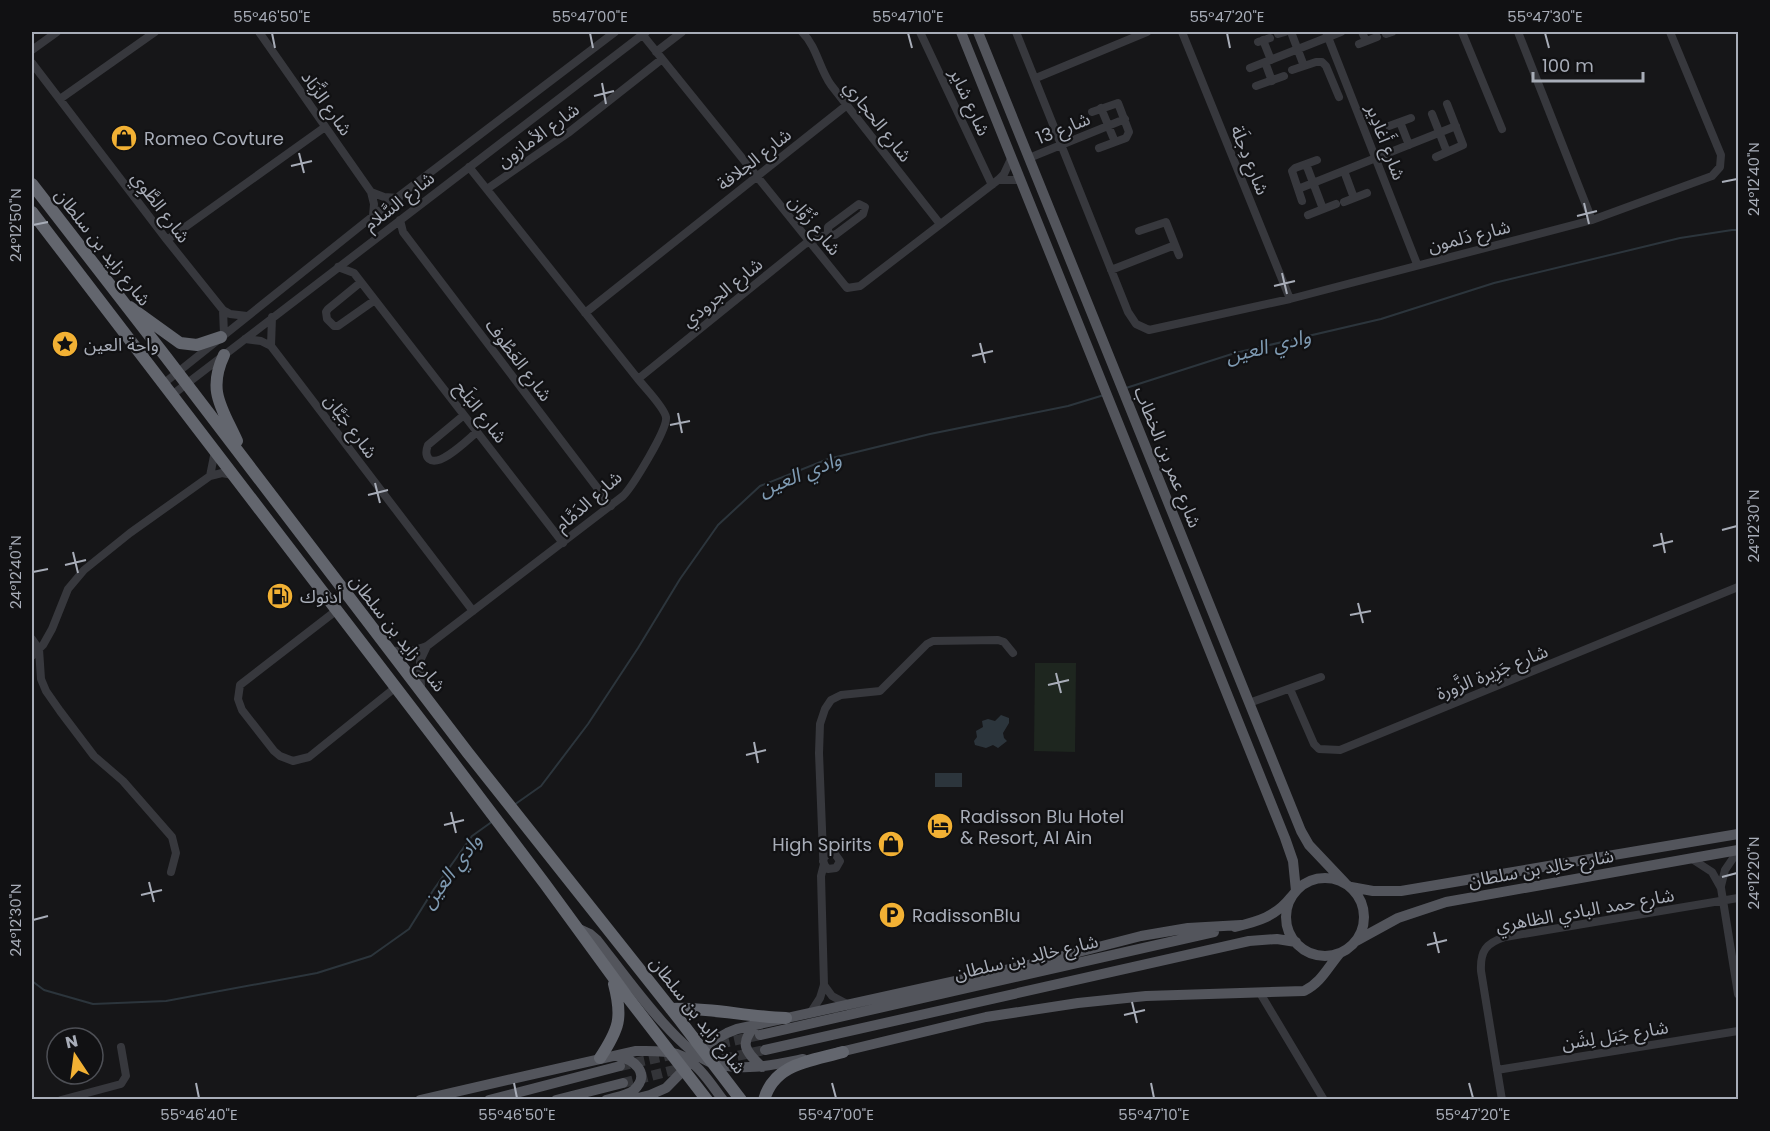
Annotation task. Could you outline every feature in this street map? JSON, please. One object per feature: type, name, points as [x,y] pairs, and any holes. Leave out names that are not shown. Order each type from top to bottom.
[{"type":"highway","name":"شارع زايد بن سلطان","points":[[32,184],[468,753],[671,1009],[693,1059],[706,1100]]},
{"type":"highway","name":"شارع زايد بن سلطان","points":[[32,212],[396,687],[671,1053],[712,1063],[741,1100]]},
{"type":"highway","points":[[124,304],[180,343],[197,345],[222,336]]},
{"type":"highway","points":[[224,355],[217,374],[216,390],[242,457]]},
{"type":"highway","points":[[606,1056],[619,1022],[619,1003],[611,974]]},
{"type":"highway","points":[[671,1009],[709,1009],[748,1016],[786,1018]]},
{"type":"highway","points":[[764,1100],[767,1088],[778,1074],[800,1064],[843,1052]]},
{"type":"main road","name":"شارع عمر بن الخطاب","points":[[960,32],[1290,851],[1295,872],[1294,894]]},
{"type":"main road","name":"شارع عمر بن الخطاب","points":[[978,32],[1301,831],[1309,845],[1348,885]]},
{"type":"main road","name":"شارع خالِد بن سلطان","points":[[1348,885],[1373,891],[1401,891],[1738,834]]},
{"type":"main road","name":"شارع خالِد بن سلطان","points":[[1356,941],[1398,918],[1446,903],[1738,851]]},
{"type":"main road","points":[[712,1063],[762,1067],[843,1052],[986,1017],[1064,1004],[1146,996],[1304,991],[1314,987],[1340,953],[1356,941],[1365,919],[1364,907],[1359,896],[1348,885],[1324,878],[1314,880],[1294,894],[1286,916],[1290,934],[1303,949],[1321,956],[1340,953]]},
{"type":"main road","name":"شارع خالِد بن سلطان","points":[[759,1029],[1242,925],[1276,914],[1294,894]]},
{"type":"main road","points":[[762,1067],[746,1050],[745,1042],[749,1032],[786,1018],[1017,967],[1141,936],[1188,928],[1242,925]]},
{"type":"main road","points":[[577,928],[597,940],[723,1100]]},
{"type":"main road","name":"شارع خالِد بن سلطان","points":[[765,1050],[1249,941],[1278,939],[1296,942]]},
{"type":"main road","points":[[630,1100],[666,1088],[693,1059],[727,1033],[759,1029]]},
{"type":"main road","points":[[420,1100],[606,1056],[635,1051],[671,1053]]},
{"type":"main road","points":[[606,1056],[634,1061],[639,1069],[640,1079],[632,1092],[606,1100]]},
{"type":"main road","points":[[489,1100],[620,1066]]},
{"type":"main road","points":[[556,1100],[623,1083]]},
{"type":"street","points":[[32,50],[57,32]]},
{"type":"street","points":[[60,99],[154,32]]},
{"type":"street","name":"شارع الزَّبَاد","points":[[259,32],[371,192]]},
{"type":"street","name":"شارع السَّلام","points":[[163,384],[373,216],[615,32]]},
{"type":"street","points":[[656,52],[682,32]]},
{"type":"street","name":"شارع الحجاري","points":[[802,32],[815,49],[825,77],[940,224]]},
{"type":"street","name":"شارع شاير","points":[[920,32],[995,182]]},
{"type":"street","name":"شارع دَلمون","points":[[1016,32],[1131,318],[1142,328],[1149,330],[1290,299],[1592,220],[1712,176],[1720,167],[1721,155],[1670,32]]},
{"type":"street","points":[[1036,78],[1148,32]]},
{"type":"street","name":"شارع دِجلَة","points":[[1182,32],[1290,299]]},
{"type":"street","points":[[1291,32],[1304,66]]},
{"type":"street","points":[[1250,68],[1298,49],[1327,34],[1341,32]]},
{"type":"street","points":[[1362,32],[1363,43],[1377,37]]},
{"type":"street","points":[[1462,32],[1502,129]]},
{"type":"street","points":[[1518,32],[1592,220]]},
{"type":"street","name":"شارع السَّلام","points":[[172,395],[644,33]]},
{"type":"street","name":"شارع زُوَّان","points":[[644,33],[662,60],[843,284],[851,289],[860,286],[995,182],[1004,174],[1011,159]]},
{"type":"street","name":"شارع أَغادِير","points":[[1327,34],[1417,264]]},
{"type":"street","points":[[1264,40],[1272,81]]},
{"type":"street","name":"شارع الأمازون","points":[[487,189],[568,133],[662,60]]},
{"type":"street","points":[[1292,70],[1319,61],[1324,64],[1339,97]]},
{"type":"street","name":"شارع الطَّوِي","points":[[32,63],[223,310]]},
{"type":"street","points":[[1256,86],[1284,76]]},
{"type":"street","name":"شارع 13","points":[[1092,112],[1118,103],[1129,135],[1099,148]]},
{"type":"street","points":[[1436,157],[1462,145],[1447,104]]},
{"type":"street","name":"شارع الجلافة","points":[[585,313],[847,105]]},
{"type":"street","name":"شارع 13","points":[[1101,108],[1115,142]]},
{"type":"street","points":[[1432,114],[1447,152]]},
{"type":"street","points":[[1389,126],[1411,118]]},
{"type":"street","name":"شارع 13","points":[[1029,158],[1125,119]]},
{"type":"street","points":[[1400,122],[1409,145]]},
{"type":"street","points":[[1298,189],[1456,126]]},
{"type":"street","points":[[167,240],[325,127]]},
{"type":"street","points":[[1302,201],[1292,171],[1317,160]]},
{"type":"street","points":[[1306,164],[1323,209]]},
{"type":"street","name":"شارع الدَمَّام","points":[[390,651],[415,650],[427,646],[611,506],[633,485],[665,424],[663,412],[638,379],[469,166]]},
{"type":"street","points":[[1344,171],[1354,198]]},
{"type":"street","points":[[995,182],[1020,180]]},
{"type":"street","points":[[371,192],[384,197],[399,198]]},
{"type":"street","points":[[371,192],[374,204],[373,216]]},
{"type":"street","points":[[1308,215],[1367,194]]},
{"type":"street","name":"شارع الجرودي","points":[[638,379],[810,241],[819,240],[828,234],[835,235],[863,214],[864,206],[857,204],[846,212],[828,227],[828,234]]},
{"type":"street","name":"شارع العَطُوف","points":[[400,220],[403,232],[611,506]]},
{"type":"street","points":[[1139,231],[1166,222],[1179,255]]},
{"type":"street","points":[[387,230],[403,232]]},
{"type":"street","points":[[1111,270],[1175,245]]},
{"type":"street","points":[[338,267],[354,273],[354,255]]},
{"type":"street","name":"شارع البَلَح","points":[[354,273],[563,543]]},
{"type":"street","points":[[361,282],[328,309],[327,319],[334,326],[339,326],[375,300]]},
{"type":"street","points":[[222,336],[223,310],[230,314],[247,316]]},
{"type":"street","points":[[245,339],[271,346],[272,317]]},
{"type":"street","name":"شارع جَيَّان","points":[[271,346],[473,611]]},
{"type":"street","points":[[464,416],[428,445],[426,454],[428,458],[440,461],[477,432]]},
{"type":"street","points":[[210,476],[215,451]]},
{"type":"street","points":[[32,656],[52,629],[68,590],[84,570],[130,533],[210,476],[222,473],[234,475]]},
{"type":"street","name":"شارع جَزِيرة الزَّورة","points":[[1290,688],[1314,744],[1319,749],[1340,750],[1738,588]]},
{"type":"street","points":[[337,610],[240,685],[238,699],[242,710],[280,756],[293,761],[301,760],[317,752],[396,687]]},
{"type":"street","points":[[32,639],[39,649],[41,679],[46,691],[60,711],[94,756],[123,781],[172,837],[176,853],[171,872]]},
{"type":"street","points":[[826,865],[819,753],[820,724],[831,700],[841,695],[880,691],[927,644],[933,641],[998,640],[1004,642],[1013,653]]},
{"type":"street","points":[[421,692],[420,661],[427,646]]},
{"type":"street","points":[[1249,704],[1320,677]]},
{"type":"street","points":[[823,839],[839,858],[836,868],[826,865]]},
{"type":"street","points":[[1721,888],[1725,870],[1738,851]]},
{"type":"street","points":[[811,1012],[820,998],[824,985],[821,876],[826,865],[827,854],[835,854]]},
{"type":"street","points":[[1692,859],[1712,872],[1721,888],[1738,994]]},
{"type":"street","name":"شارع حمد البادي الظاهري","points":[[1502,1100],[1481,961],[1482,952],[1493,941],[1505,937],[1738,898]]},
{"type":"street","points":[[824,985],[832,996],[847,1004]]},
{"type":"street","points":[[1260,993],[1324,1100]]},
{"type":"street","name":"شارع جَبَل لِشَن","points":[[1497,1070],[1738,1031]]},
{"type":"street","points":[[61,1100],[121,1084],[126,1076],[121,1047]]},
{"type":"shaded area","points":[[1035,663],[1076,663],[1075,752],[1034,751]]},
{"type":"shaded area","points":[[1001,715],[1009,718],[1009,723],[1003,733],[1007,741],[998,748],[993,745],[986,748],[975,745],[976,731],[983,727],[982,721],[988,719],[995,721]]},
{"type":"shaded area","points":[[935,773],[962,773],[962,787],[935,787]]},
{"type":"waterway","name":"وادي العين","points":[[1126,388],[1235,353],[1381,319],[1494,283],[1680,238],[1738,230]]},
{"type":"waterway","name":"وادي العين","points":[[514,805],[541,786],[588,724],[680,579],[718,525],[760,486],[828,459],[930,434],[1068,406],[1104,395]]},
{"type":"waterway","name":"وادي العين","points":[[32,981],[44,990],[93,1004],[166,1001],[317,973],[371,956],[409,929],[472,836],[493,821]]},
{"type":"tunnel","points":[[705,1047],[760,1035]]},
{"type":"tunnel","points":[[708,1062],[765,1050]]},
{"type":"tunnel","points":[[620,1066],[675,1054]]},
{"type":"tunnel","points":[[623,1083],[690,1066]]},
{"type":"place","name":"Romeo Covture","points":[[124,138]]},
{"type":"place","name":"واحة العين","points":[[65,344]]},
{"type":"place","name":"أدنوك","points":[[280,596]]},
{"type":"place","name":"Radisson Blu Hotel & Resort, Al Ain","points":[[940,826]]},
{"type":"place","name":"High Spirits","points":[[891,844]]},
{"type":"place","name":"RadissonBlu","points":[[892,915]]}]
